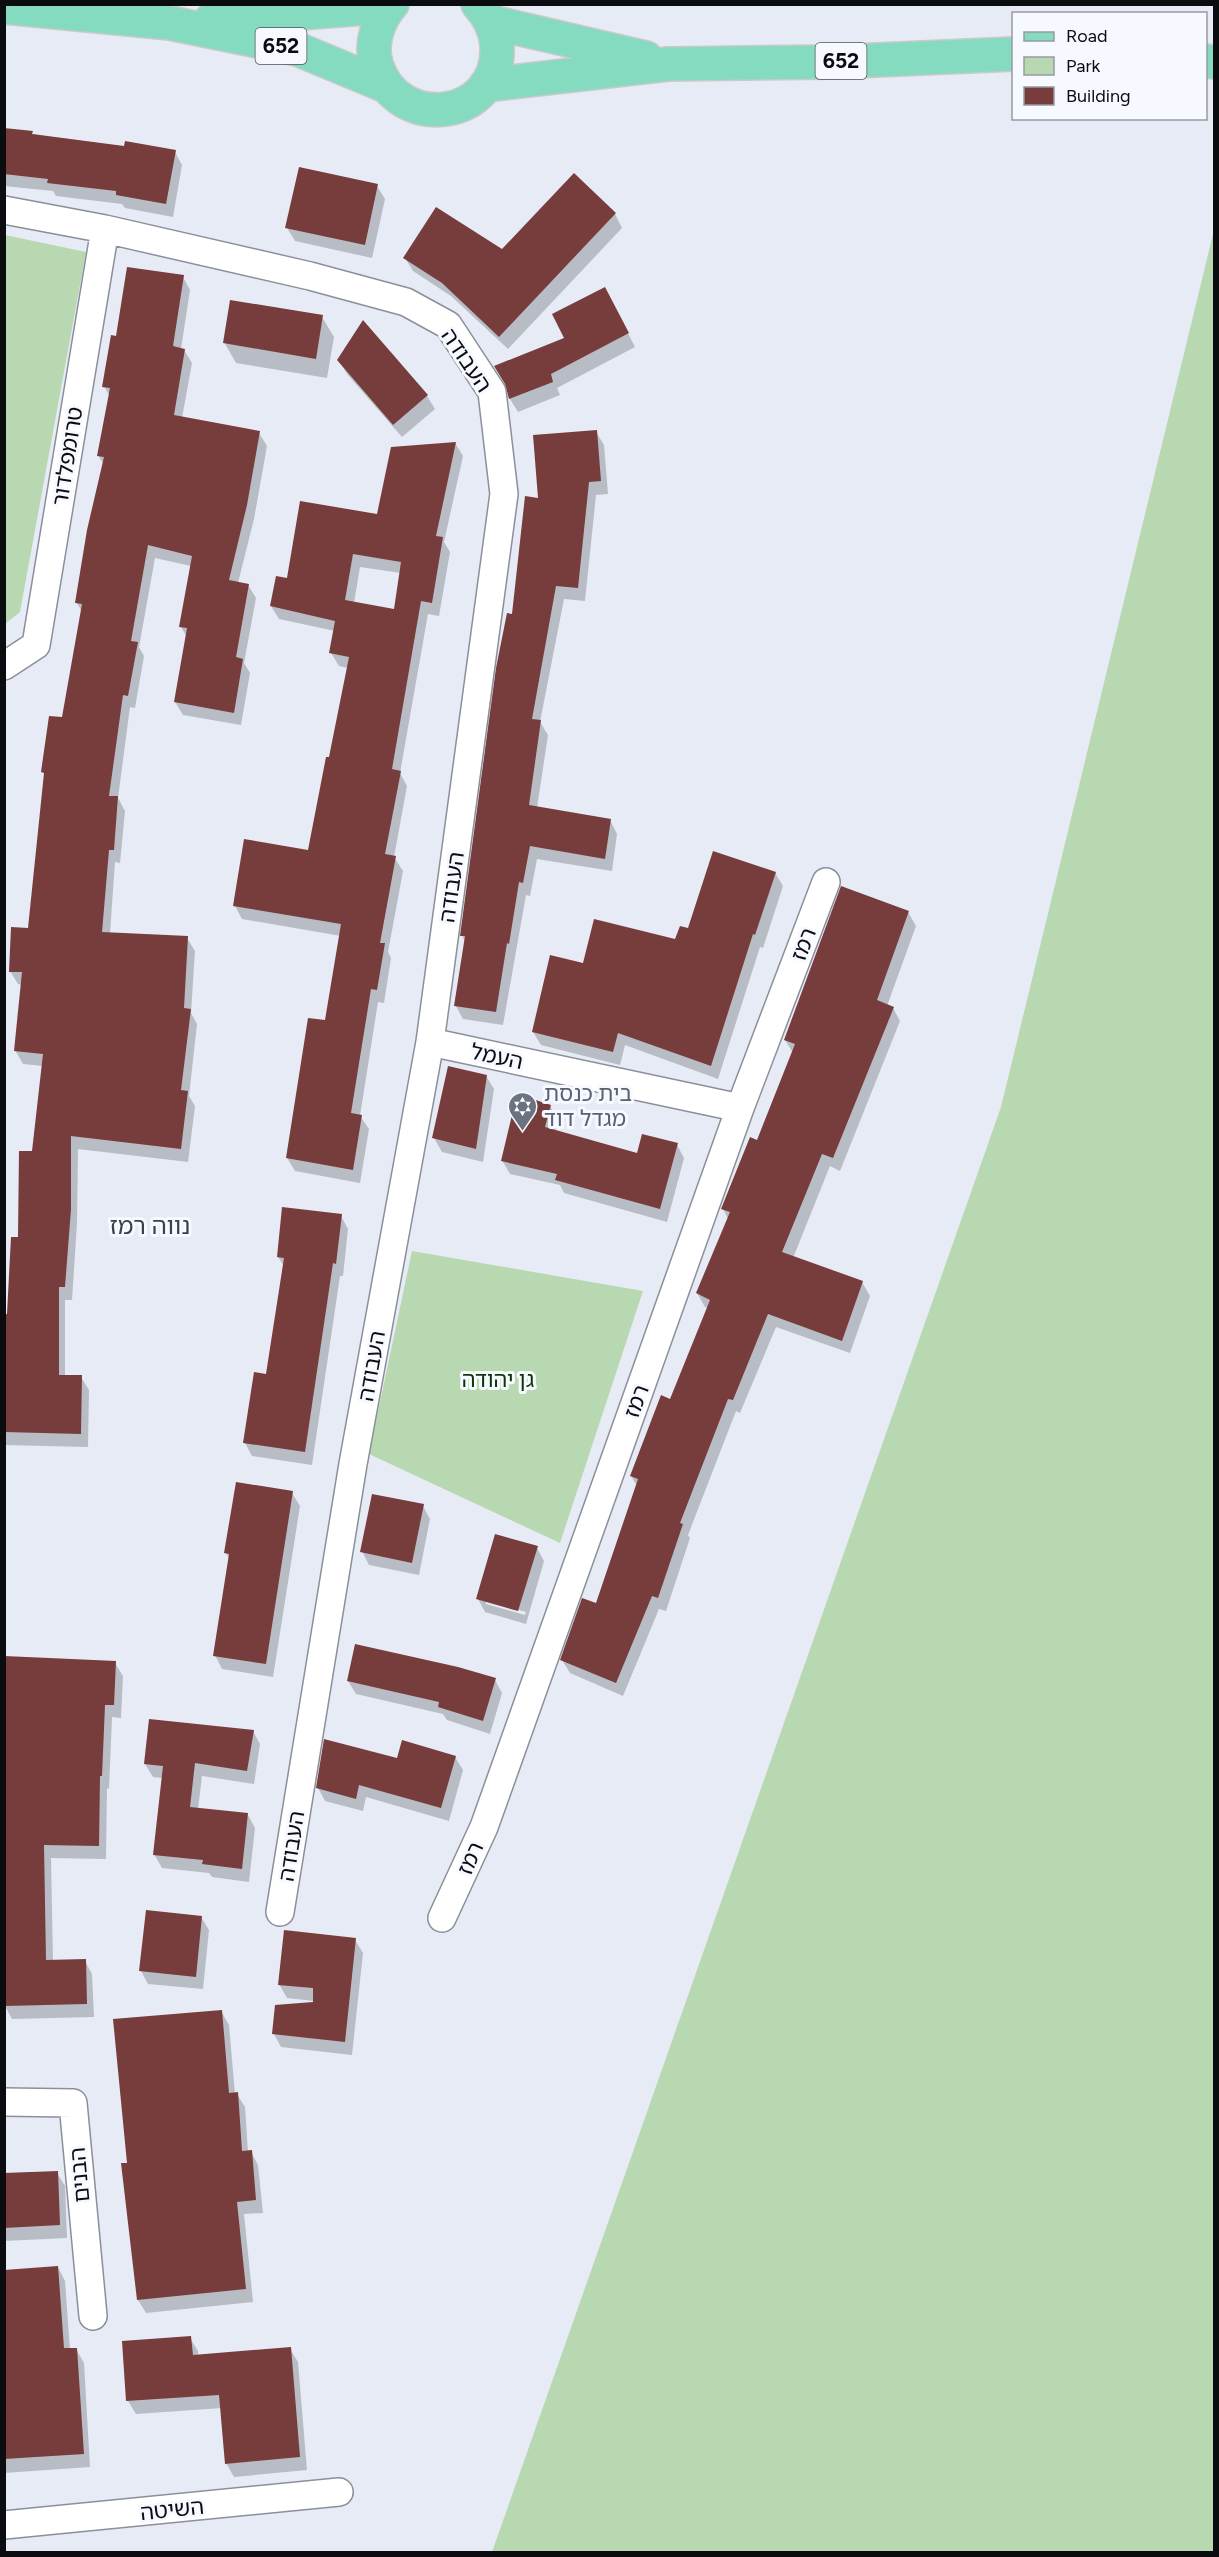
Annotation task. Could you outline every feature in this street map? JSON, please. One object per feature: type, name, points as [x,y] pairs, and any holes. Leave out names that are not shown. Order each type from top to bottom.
[{"type":"main road","name":"652","points":[[170,23],[391,5]]},
{"type":"main road","name":"652","points":[[391,5],[376,31],[374,46],[379,74],[386,86],[398,98],[412,106],[428,110],[444,110],[467,101],[486,85],[497,54],[496,38],[485,13]]},
{"type":"main road","name":"652","points":[[4,7],[170,23],[297,50],[386,86]]},
{"type":"main road","name":"652","points":[[485,13],[668,63]]},
{"type":"main road","name":"652","points":[[486,85],[668,63],[831,62],[1012,54]]},
{"type":"street","name":"העבודה","points":[[4,210],[105,229],[310,276],[406,303],[448,325],[492,392],[504,494],[430,1042],[353,1464],[280,1912]]},
{"type":"street","name":"טרומפלדור","points":[[4,666],[36,645],[105,229]]},
{"type":"street","name":"רמז","points":[[442,1918],[480,1836],[512,1750],[740,1108],[826,882]]},
{"type":"street","name":"העמל","points":[[430,1042],[740,1108]]},
{"type":"street","name":"הבנים","points":[[4,2102],[73,2103],[93,2316]]},
{"type":"street","name":"השיטה","points":[[4,2525],[339,2492]]},
{"type":"green space","points":[[1214,230],[1214,2552],[492,2552],[1001,1107]]},
{"type":"green space","points":[[5,235],[86,252],[20,612],[5,624]]},
{"type":"green space","name":"גן יהודה","points":[[412,1251],[643,1291],[560,1543],[369,1454]]},
{"type":"building","points":[[4,128],[124,146],[125,141],[176,150],[166,204],[116,195],[116,191],[47,183],[48,179],[4,174]]},
{"type":"building","points":[[299,167],[378,184],[365,245],[285,228]]},
{"type":"building","points":[[574,173],[616,213],[499,337],[442,283],[403,258],[436,207],[502,249]]},
{"type":"building","points":[[127,267],[184,275],[173,346],[185,349],[174,415],[260,431],[247,505],[229,580],[249,584],[236,657],[243,659],[234,713],[174,702],[187,628],[179,627],[192,556],[148,545],[131,641],[138,642],[128,696],[123,695],[109,796],[118,796],[114,850],[109,850],[102,932],[188,936],[184,1008],[191,1009],[181,1090],[188,1091],[181,1149],[71,1136],[71,1209],[65,1287],[59,1287],[59,1375],[82,1375],[81,1434],[4,1432],[4,1314],[7,1314],[11,1237],[18,1237],[19,1151],[32,1151],[43,1054],[14,1051],[22,972],[9,972],[11,927],[28,928],[44,773],[41,772],[49,716],[62,717],[82,604],[75,603],[87,530],[104,457],[97,456],[110,388],[102,387],[111,335],[116,336]]},
{"type":"building","points":[[605,287],[629,333],[551,374],[553,382],[509,399],[505,384],[494,366],[564,338],[552,314]]},
{"type":"building","points":[[230,300],[323,315],[316,359],[223,343]]},
{"type":"building","points":[[363,320],[428,395],[393,425],[337,360]]},
{"type":"building","points":[[597,430],[601,481],[589,482],[578,588],[556,586],[532,719],[541,720],[529,805],[611,819],[605,859],[530,846],[523,883],[519,882],[496,1012],[454,1006],[465,936],[460,936],[496,668],[507,613],[512,614],[525,496],[538,498],[533,435]]},
{"type":"building","points":[[456,442],[436,536],[443,537],[432,603],[421,601],[392,769],[401,771],[385,854],[396,856],[380,943],[385,943],[377,990],[371,989],[351,1113],[362,1115],[353,1170],[286,1158],[308,1018],[325,1020],[341,924],[233,906],[244,839],[308,850],[349,657],[329,653],[335,621],[270,606],[276,576],[287,578],[300,501],[377,514],[391,447]],"holes":[[[353,554],[401,562],[394,609],[345,600]]]},
{"type":"building","points":[[713,851],[776,872],[755,935],[753,934],[711,1066],[618,1033],[613,1052],[532,1032],[550,955],[583,963],[594,919],[675,939],[680,926],[688,928]]},
{"type":"building","points":[[841,886],[909,911],[877,1000],[894,1007],[833,1158],[822,1154],[782,1252],[863,1281],[842,1341],[768,1314],[733,1400],[728,1399],[680,1523],[683,1524],[658,1598],[652,1596],[616,1683],[560,1660],[582,1598],[596,1603],[638,1479],[630,1476],[661,1395],[670,1399],[710,1300],[696,1293],[730,1212],[721,1209],[750,1137],[757,1140],[795,1044],[784,1040]]},
{"type":"building","points":[[448,1066],[487,1075],[476,1149],[432,1138]]},
{"type":"building","points":[[517,1094],[551,1105],[545,1127],[637,1153],[642,1134],[678,1143],[660,1209],[555,1180],[557,1174],[501,1161]]},
{"type":"building","points":[[282,1207],[342,1214],[305,1452],[243,1443],[254,1372],[266,1374],[284,1258],[277,1257]]},
{"type":"building","points":[[236,1482],[293,1491],[266,1664],[213,1656],[229,1554],[224,1553]]},
{"type":"building","points":[[372,1494],[424,1504],[412,1563],[360,1552]]},
{"type":"building","points":[[495,1534],[538,1546],[518,1611],[476,1599]]},
{"type":"building","points":[[355,1644],[496,1678],[483,1721],[438,1707],[439,1702],[347,1681]]},
{"type":"building","points":[[4,1656],[116,1661],[114,1705],[105,1705],[102,1776],[100,1776],[99,1846],[44,1845],[46,1960],[86,1959],[87,2004],[4,2006]]},
{"type":"building","points":[[149,1719],[254,1730],[247,1771],[195,1763],[190,1807],[248,1813],[242,1869],[202,1864],[203,1860],[153,1855],[163,1766],[144,1764]]},
{"type":"building","points":[[324,1739],[397,1758],[402,1740],[456,1756],[441,1808],[359,1785],[356,1799],[316,1788]]},
{"type":"building","points":[[146,1910],[202,1916],[196,1977],[139,1971]]},
{"type":"building","points":[[284,1930],[356,1938],[345,2042],[272,2034],[275,2005],[313,2002],[313,1988],[278,1985]]},
{"type":"building","points":[[222,2010],[229,2093],[238,2092],[242,2151],[252,2150],[256,2200],[237,2202],[246,2289],[137,2300],[121,2163],[127,2163],[113,2019]]},
{"type":"building","points":[[58,2171],[60,2225],[4,2228],[4,2173]]},
{"type":"building","points":[[58,2266],[64,2348],[77,2348],[84,2454],[4,2459],[4,2270]]},
{"type":"building","points":[[191,2336],[193,2355],[291,2347],[300,2457],[225,2464],[219,2395],[126,2401],[122,2341]]},
{"type":"place","name":"בית כנסת מגדל דוד","points":[[523,1132]]},
{"type":"district","name":"נווה רמז","points":[[150,1226]]}]
